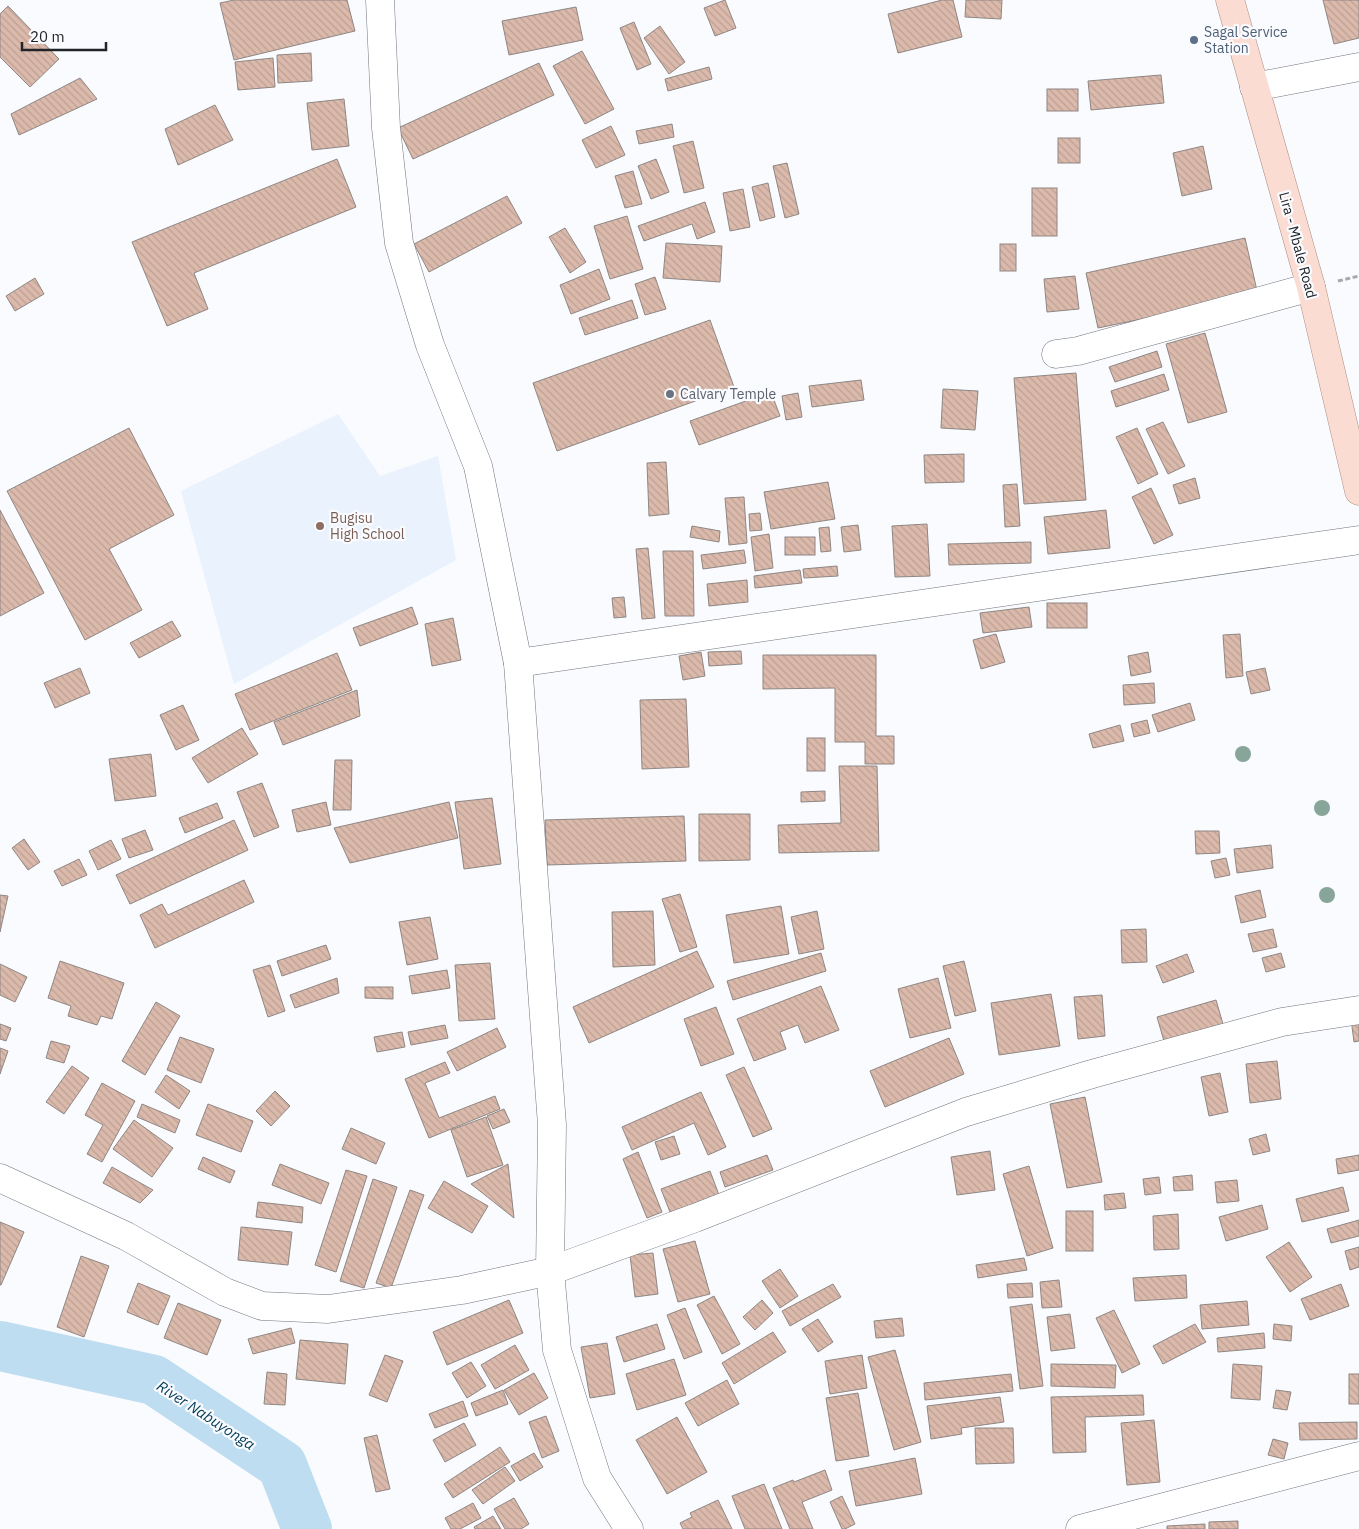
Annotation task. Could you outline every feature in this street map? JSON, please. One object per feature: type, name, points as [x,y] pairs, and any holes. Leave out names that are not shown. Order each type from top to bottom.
[{"type":"main road","name":"Lira - Mbale Road","points":[[1230,0],[1311,287],[1359,491]]},
{"type":"street","points":[[380,0],[386,128],[399,244],[430,344],[478,466],[518,663],[552,1125],[550,1271],[557,1350],[597,1478],[628,1529]]},
{"type":"street","points":[[1254,87],[1359,67]]},
{"type":"street","points":[[1056,354],[1078,350],[1311,287]]},
{"type":"street","points":[[518,663],[1359,540]]},
{"type":"street","points":[[0,1178],[126,1236],[225,1292],[262,1306],[328,1309],[462,1290],[550,1271],[695,1218],[966,1112],[1092,1074],[1282,1022],[1359,1010]]},
{"type":"street","points":[[1080,1529],[1359,1456]]},
{"type":"shaded area","name":"Bugisu High School","points":[[338,414],[380,476],[438,456],[456,560],[234,684],[181,491]]},
{"type":"building","points":[[234,0],[347,0],[355,31],[234,60],[220,3]]},
{"type":"building","points":[[725,0],[736,28],[715,36],[704,8]]},
{"type":"building","points":[[942,0],[953,0],[962,37],[898,53],[888,14]]},
{"type":"building","points":[[966,0],[1002,0],[1001,19],[965,17]]},
{"type":"building","points":[[1323,0],[1359,0],[1359,38],[1334,44]]},
{"type":"building","points":[[8,6],[59,59],[30,87],[0,57],[0,14]]},
{"type":"building","points":[[576,7],[583,40],[509,55],[502,21]]},
{"type":"building","points":[[634,22],[651,64],[637,70],[620,28]]},
{"type":"building","points":[[660,26],[685,62],[669,74],[644,38]]},
{"type":"building","points":[[582,51],[614,109],[585,124],[553,66]]},
{"type":"building","points":[[311,53],[312,81],[278,83],[277,55]]},
{"type":"building","points":[[273,58],[275,87],[238,90],[235,62]]},
{"type":"building","points":[[539,63],[554,95],[413,159],[398,128]]},
{"type":"building","points":[[709,67],[712,79],[668,91],[665,79]]},
{"type":"building","points":[[1161,75],[1164,103],[1091,110],[1088,81]]},
{"type":"building","points":[[80,78],[97,99],[19,135],[11,114]]},
{"type":"building","points":[[1047,89],[1078,89],[1078,111],[1047,111]]},
{"type":"building","points":[[344,99],[349,146],[312,150],[307,103]]},
{"type":"building","points":[[215,105],[233,140],[178,165],[165,129]]},
{"type":"building","points":[[672,124],[674,137],[639,144],[636,131]]},
{"type":"building","points":[[611,126],[625,155],[596,168],[582,140]]},
{"type":"building","points":[[1058,138],[1080,138],[1080,163],[1058,163]]},
{"type":"building","points":[[693,141],[704,188],[684,193],[673,146]]},
{"type":"building","points":[[1203,146],[1212,189],[1182,196],[1173,153]]},
{"type":"building","points":[[337,159],[356,207],[194,273],[208,309],[167,326],[132,242]]},
{"type":"building","points":[[656,159],[669,192],[651,199],[638,166]]},
{"type":"building","points":[[787,163],[799,214],[785,218],[773,166]]},
{"type":"building","points":[[633,171],[642,204],[625,208],[615,176]]},
{"type":"building","points":[[768,183],[775,217],[760,221],[752,187]]},
{"type":"building","points":[[1032,188],[1057,188],[1057,236],[1032,236]]},
{"type":"building","points":[[743,189],[750,227],[730,231],[723,193]]},
{"type":"building","points":[[507,196],[522,223],[429,272],[414,244]]},
{"type":"building","points":[[705,202],[715,232],[697,239],[692,224],[644,241],[638,226]]},
{"type":"building","points":[[627,216],[643,269],[610,279],[594,226]]},
{"type":"building","points":[[565,228],[586,262],[570,273],[549,237]]},
{"type":"building","points":[[1245,238],[1258,295],[1098,328],[1086,273]]},
{"type":"building","points":[[666,243],[722,246],[720,282],[663,278]]},
{"type":"building","points":[[1000,244],[1016,244],[1016,271],[1000,271]]},
{"type":"building","points":[[599,269],[610,299],[571,314],[560,285]]},
{"type":"building","points":[[1075,276],[1079,309],[1047,312],[1044,279]]},
{"type":"building","points":[[655,277],[666,309],[645,315],[635,284]]},
{"type":"building","points":[[35,278],[44,294],[15,311],[6,296]]},
{"type":"building","points":[[632,300],[638,318],[585,335],[579,318]]},
{"type":"building","points":[[710,320],[734,387],[557,451],[533,383]]},
{"type":"building","points":[[1205,333],[1227,412],[1188,423],[1166,344]]},
{"type":"building","points":[[1157,351],[1162,367],[1115,382],[1109,367]]},
{"type":"building","points":[[1076,373],[1086,500],[1024,504],[1014,378]]},
{"type":"building","points":[[1164,374],[1169,390],[1116,407],[1111,391]]},
{"type":"building","points":[[861,380],[864,400],[812,407],[809,386]]},
{"type":"building","points":[[943,389],[978,391],[975,430],[941,428]]},
{"type":"building","points":[[771,392],[780,416],[699,445],[690,421]]},
{"type":"building","points":[[798,393],[802,417],[786,420],[782,396]]},
{"type":"building","points":[[1163,422],[1185,466],[1168,474],[1146,429]]},
{"type":"building","points":[[129,428],[174,515],[109,549],[142,610],[85,640],[7,491]]},
{"type":"building","points":[[1137,428],[1158,474],[1138,484],[1116,437]]},
{"type":"building","points":[[964,454],[964,482],[925,483],[924,455]]},
{"type":"building","points":[[666,462],[669,514],[649,516],[647,463]]},
{"type":"building","points":[[1195,478],[1200,498],[1179,504],[1173,485]]},
{"type":"building","points":[[828,482],[835,519],[771,529],[764,492]]},
{"type":"building","points":[[1017,484],[1020,526],[1005,527],[1003,485]]},
{"type":"building","points":[[1151,488],[1173,535],[1154,544],[1132,497]]},
{"type":"building","points":[[744,497],[747,543],[729,545],[725,498]]},
{"type":"building","points":[[0,510],[44,593],[0,616]]},
{"type":"building","points":[[1106,510],[1110,548],[1048,554],[1044,517]]},
{"type":"building","points":[[760,513],[762,530],[750,531],[749,514]]},
{"type":"building","points":[[927,524],[930,576],[895,577],[892,526]]},
{"type":"building","points":[[858,525],[861,550],[844,552],[841,527]]},
{"type":"building","points":[[692,526],[720,531],[719,542],[690,537]]},
{"type":"building","points":[[829,527],[831,551],[821,552],[819,528]]},
{"type":"building","points":[[769,534],[773,568],[755,571],[751,537]]},
{"type":"building","points":[[785,537],[815,537],[815,555],[785,555]]},
{"type":"building","points":[[1031,542],[1031,563],[949,565],[948,544]]},
{"type":"building","points":[[648,548],[655,618],[642,619],[636,549]]},
{"type":"building","points":[[744,550],[746,563],[703,569],[701,555]]},
{"type":"building","points":[[663,551],[693,551],[694,616],[665,616]]},
{"type":"building","points":[[837,566],[838,576],[804,578],[803,569]]},
{"type":"building","points":[[800,570],[802,583],[755,588],[754,576]]},
{"type":"building","points":[[747,580],[748,602],[709,606],[707,584]]},
{"type":"building","points":[[624,597],[626,617],[614,618],[612,598]]},
{"type":"building","points":[[1047,603],[1087,603],[1087,628],[1047,628]]},
{"type":"building","points":[[412,607],[418,624],[360,646],[353,628]]},
{"type":"building","points":[[1029,607],[1032,627],[983,633],[980,613]]},
{"type":"building","points":[[453,618],[461,660],[432,666],[425,624]]},
{"type":"building","points":[[172,621],[181,636],[139,658],[130,643]]},
{"type":"building","points":[[996,634],[1005,662],[981,669],[973,640]]},
{"type":"building","points":[[1240,634],[1243,676],[1226,678],[1223,635]]},
{"type":"building","points":[[741,651],[742,664],[709,666],[708,652]]},
{"type":"building","points":[[701,652],[705,676],[683,680],[679,656]]},
{"type":"building","points":[[1148,652],[1151,672],[1131,676],[1128,656]]},
{"type":"building","points":[[337,653],[352,690],[250,730],[235,694]]},
{"type":"building","points":[[763,655],[876,655],[876,736],[894,736],[894,764],[865,764],[865,742],[835,742],[835,688],[763,689]]},
{"type":"building","points":[[80,668],[90,693],[55,708],[44,683]]},
{"type":"building","points":[[1265,668],[1270,690],[1251,694],[1246,672]]},
{"type":"building","points":[[1154,683],[1155,703],[1124,705],[1123,685]]},
{"type":"building","points":[[357,690],[360,716],[283,745],[274,722]]},
{"type":"building","points":[[686,699],[689,767],[642,769],[640,700]]},
{"type":"building","points":[[1190,703],[1195,720],[1158,732],[1152,715]]},
{"type":"building","points":[[183,705],[199,740],[176,750],[160,715]]},
{"type":"building","points":[[1147,720],[1150,733],[1134,737],[1131,724]]},
{"type":"building","points":[[1120,725],[1124,741],[1093,748],[1089,734]]},
{"type":"building","points":[[242,728],[258,754],[208,783],[192,758]]},
{"type":"building","points":[[807,738],[825,738],[825,771],[807,771]]},
{"type":"building","points":[[151,754],[156,796],[115,801],[109,759]]},
{"type":"building","points":[[335,760],[352,760],[351,810],[333,810]]},
{"type":"building","points":[[839,766],[877,766],[879,851],[779,853],[778,825],[841,823]]},
{"type":"building","points":[[262,783],[279,827],[254,837],[237,792]]},
{"type":"building","points":[[825,791],[825,801],[801,802],[801,792]]},
{"type":"building","points":[[492,798],[501,864],[464,869],[455,802]]},
{"type":"building","points":[[326,802],[331,825],[297,832],[292,810]]},
{"type":"building","points":[[449,802],[458,838],[350,863],[334,828]]},
{"type":"building","points":[[217,803],[223,818],[185,833],[179,818]]},
{"type":"building","points":[[699,814],[750,814],[750,860],[699,861]]},
{"type":"building","points":[[684,816],[686,861],[547,865],[545,820]]},
{"type":"building","points":[[234,820],[248,850],[130,904],[116,875]]},
{"type":"building","points":[[145,830],[153,850],[129,858],[122,839]]},
{"type":"building","points":[[1195,831],[1219,831],[1220,853],[1196,854]]},
{"type":"building","points":[[24,839],[40,862],[28,870],[12,848]]},
{"type":"building","points":[[111,840],[121,859],[98,870],[89,851]]},
{"type":"building","points":[[1271,845],[1273,868],[1237,873],[1234,849]]},
{"type":"building","points":[[1226,858],[1230,875],[1215,878],[1211,861]]},
{"type":"building","points":[[79,859],[87,875],[62,886],[54,871]]},
{"type":"building","points":[[244,880],[254,902],[155,948],[140,915],[162,904],[168,915]]},
{"type":"building","points":[[1260,890],[1266,917],[1241,923],[1235,896]]},
{"type":"building","points":[[680,894],[697,947],[680,952],[662,899]]},
{"type":"building","points":[[0,895],[8,896],[0,932]]},
{"type":"building","points":[[781,906],[789,954],[734,963],[726,915]]},
{"type":"building","points":[[653,911],[655,965],[613,967],[612,912]]},
{"type":"building","points":[[817,911],[824,949],[799,954],[791,917]]},
{"type":"building","points":[[430,917],[438,959],[407,965],[399,922]]},
{"type":"building","points":[[1146,929],[1147,962],[1122,963],[1121,930]]},
{"type":"building","points":[[1273,929],[1277,947],[1253,952],[1248,934]]},
{"type":"building","points":[[326,945],[331,959],[282,976],[277,961]]},
{"type":"building","points":[[697,951],[714,987],[589,1043],[573,1007]]},
{"type":"building","points":[[821,953],[826,971],[733,1000],[727,981]]},
{"type":"building","points":[[1281,953],[1285,967],[1266,972],[1262,958]]},
{"type":"building","points":[[1187,954],[1194,972],[1163,983],[1156,966]]},
{"type":"building","points":[[60,961],[124,983],[112,1019],[101,1016],[97,1025],[68,1016],[71,1006],[48,998]]},
{"type":"building","points":[[964,961],[976,1011],[955,1016],[943,966]]},
{"type":"building","points":[[490,963],[495,1019],[459,1021],[455,965]]},
{"type":"building","points":[[0,964],[27,977],[15,1002],[0,995]]},
{"type":"building","points":[[270,965],[285,1011],[268,1017],[253,970]]},
{"type":"building","points":[[447,970],[450,988],[412,994],[409,976]]},
{"type":"building","points":[[337,978],[339,993],[295,1008],[290,995]]},
{"type":"building","points":[[938,978],[951,1028],[910,1038],[898,989]]},
{"type":"building","points":[[821,986],[839,1030],[805,1043],[798,1025],[780,1032],[786,1049],[754,1061],[737,1019]]},
{"type":"building","points":[[365,987],[393,987],[393,999],[365,998]]},
{"type":"building","points":[[1051,994],[1060,1046],[999,1055],[991,1003]]},
{"type":"building","points":[[1102,995],[1105,1036],[1078,1039],[1074,997]]},
{"type":"building","points":[[1216,1000],[1223,1024],[1164,1041],[1157,1017]]},
{"type":"building","points":[[156,1002],[180,1016],[145,1075],[122,1061]]},
{"type":"building","points":[[716,1007],[734,1054],[701,1066],[684,1019]]},
{"type":"building","points":[[1359,1018],[1359,1041],[1354,1042],[1351,1019]]},
{"type":"building","points":[[0,1024],[11,1028],[6,1041],[0,1039]]},
{"type":"building","points":[[445,1025],[448,1038],[411,1045],[408,1032]]},
{"type":"building","points":[[497,1028],[506,1047],[457,1071],[447,1052]]},
{"type":"building","points":[[402,1032],[405,1047],[377,1052],[374,1037]]},
{"type":"building","points":[[180,1037],[214,1049],[201,1083],[167,1070]]},
{"type":"building","points":[[949,1038],[964,1074],[885,1107],[870,1071]]},
{"type":"building","points":[[51,1041],[70,1046],[64,1063],[46,1058]]},
{"type":"building","points":[[0,1048],[8,1051],[0,1074]]},
{"type":"building","points":[[1277,1061],[1281,1099],[1250,1103],[1246,1064]]},
{"type":"building","points":[[445,1062],[450,1073],[425,1083],[439,1118],[495,1096],[500,1109],[429,1138],[405,1079]]},
{"type":"building","points":[[72,1066],[89,1078],[64,1114],[46,1102]]},
{"type":"building","points":[[744,1067],[772,1129],[753,1137],[726,1075]]},
{"type":"building","points":[[1220,1073],[1228,1112],[1209,1116],[1201,1077]]},
{"type":"building","points":[[166,1075],[190,1091],[179,1109],[155,1092]]},
{"type":"building","points":[[102,1083],[135,1101],[102,1162],[87,1154],[103,1125],[85,1115]]},
{"type":"building","points":[[275,1091],[290,1106],[271,1126],[256,1111]]},
{"type":"building","points":[[701,1092],[726,1147],[708,1155],[694,1123],[632,1150],[622,1127]]},
{"type":"building","points":[[1085,1097],[1102,1182],[1067,1188],[1050,1104]]},
{"type":"building","points":[[142,1104],[180,1120],[175,1133],[137,1117]]},
{"type":"building","points":[[208,1104],[253,1121],[241,1152],[196,1135]]},
{"type":"building","points":[[504,1109],[510,1122],[493,1129],[487,1116]]},
{"type":"building","points":[[486,1117],[503,1165],[467,1177],[451,1130]]},
{"type":"building","points":[[134,1120],[173,1148],[152,1177],[113,1149]]},
{"type":"building","points":[[351,1128],[385,1143],[376,1164],[342,1149]]},
{"type":"building","points":[[1266,1134],[1270,1151],[1253,1155],[1249,1139]]},
{"type":"building","points":[[674,1136],[680,1154],[661,1160],[655,1142]]},
{"type":"building","points":[[990,1151],[995,1190],[957,1195],[951,1157]]},
{"type":"building","points":[[638,1152],[662,1212],[647,1218],[623,1159]]},
{"type":"building","points":[[767,1155],[773,1170],[725,1187],[720,1172]]},
{"type":"building","points":[[1359,1155],[1359,1170],[1338,1174],[1336,1159]]},
{"type":"building","points":[[203,1157],[235,1171],[230,1183],[198,1169]]},
{"type":"building","points":[[280,1164],[329,1183],[321,1204],[272,1185]]},
{"type":"building","points":[[508,1164],[514,1218],[471,1184]]},
{"type":"building","points":[[1029,1166],[1053,1248],[1027,1256],[1003,1174]]},
{"type":"building","points":[[112,1167],[153,1190],[140,1203],[103,1183]]},
{"type":"building","points":[[346,1170],[367,1176],[336,1272],[315,1265]]},
{"type":"building","points":[[710,1171],[719,1195],[670,1212],[661,1189]]},
{"type":"building","points":[[1192,1175],[1193,1190],[1174,1191],[1173,1177]]},
{"type":"building","points":[[1159,1177],[1161,1193],[1145,1195],[1143,1179]]},
{"type":"building","points":[[373,1179],[397,1187],[364,1288],[340,1281]]},
{"type":"building","points":[[1237,1180],[1239,1201],[1217,1203],[1215,1182]]},
{"type":"building","points":[[444,1181],[488,1206],[472,1233],[428,1208]]},
{"type":"building","points":[[1343,1187],[1349,1211],[1302,1222],[1296,1199]]},
{"type":"building","points":[[410,1190],[424,1195],[391,1288],[376,1283]]},
{"type":"building","points":[[1124,1193],[1126,1208],[1105,1210],[1104,1195]]},
{"type":"building","points":[[258,1202],[303,1207],[302,1223],[256,1217]]},
{"type":"building","points":[[1262,1205],[1268,1229],[1226,1241],[1219,1217]]},
{"type":"building","points":[[1066,1211],[1093,1211],[1093,1251],[1066,1251]]},
{"type":"building","points":[[1178,1214],[1179,1249],[1154,1250],[1153,1216]]},
{"type":"building","points":[[1359,1220],[1359,1236],[1331,1243],[1327,1229]]},
{"type":"building","points":[[0,1222],[24,1232],[1,1285],[0,1285]]},
{"type":"building","points":[[241,1227],[292,1232],[288,1265],[238,1260]]},
{"type":"building","points":[[695,1241],[710,1294],[678,1302],[663,1249]]},
{"type":"building","points":[[1289,1242],[1312,1277],[1290,1292],[1266,1257]]},
{"type":"building","points":[[1359,1247],[1359,1267],[1350,1270],[1345,1251]]},
{"type":"building","points":[[653,1253],[658,1294],[635,1297],[630,1255]]},
{"type":"building","points":[[81,1256],[109,1266],[84,1337],[57,1327]]},
{"type":"building","points":[[1024,1258],[1027,1270],[978,1278],[976,1265]]},
{"type":"building","points":[[780,1269],[798,1296],[780,1308],[762,1281]]},
{"type":"building","points":[[1186,1275],[1187,1298],[1135,1301],[1133,1278]]},
{"type":"building","points":[[1059,1280],[1062,1307],[1042,1308],[1040,1282]]},
{"type":"building","points":[[138,1283],[170,1296],[158,1325],[127,1312]]},
{"type":"building","points":[[1032,1283],[1033,1297],[1008,1298],[1007,1284]]},
{"type":"building","points":[[833,1284],[841,1297],[790,1326],[782,1311]]},
{"type":"building","points":[[1341,1284],[1349,1306],[1310,1320],[1301,1299]]},
{"type":"building","points":[[714,1296],[740,1344],[722,1354],[697,1305]]},
{"type":"building","points":[[509,1300],[523,1333],[447,1365],[433,1332]]},
{"type":"building","points":[[762,1300],[773,1313],[755,1330],[743,1317]]},
{"type":"building","points":[[1247,1301],[1249,1325],[1202,1329],[1200,1305]]},
{"type":"building","points":[[178,1303],[221,1320],[207,1355],[164,1338]]},
{"type":"building","points":[[1032,1304],[1043,1386],[1020,1389],[1010,1307]]},
{"type":"building","points":[[685,1308],[702,1352],[684,1359],[667,1315]]},
{"type":"building","points":[[1114,1310],[1140,1364],[1122,1373],[1096,1318]]},
{"type":"building","points":[[1070,1314],[1075,1348],[1051,1351],[1047,1317]]},
{"type":"building","points":[[902,1318],[904,1336],[876,1338],[874,1321]]},
{"type":"building","points":[[818,1319],[833,1342],[818,1352],[802,1329]]},
{"type":"building","points":[[657,1324],[665,1349],[624,1362],[616,1337]]},
{"type":"building","points":[[1195,1324],[1206,1342],[1163,1364],[1153,1346]]},
{"type":"building","points":[[1274,1324],[1292,1326],[1291,1341],[1273,1339]]},
{"type":"building","points":[[291,1328],[295,1343],[253,1354],[248,1339]]},
{"type":"building","points":[[773,1332],[786,1352],[734,1384],[722,1363]]},
{"type":"building","points":[[1264,1333],[1265,1348],[1218,1352],[1217,1338]]},
{"type":"building","points":[[300,1340],[348,1344],[345,1384],[296,1379]]},
{"type":"building","points":[[607,1343],[615,1394],[590,1398],[581,1347]]},
{"type":"building","points":[[515,1345],[529,1370],[495,1389],[481,1365]]},
{"type":"building","points":[[895,1350],[921,1442],[894,1450],[868,1357]]},
{"type":"building","points":[[385,1355],[403,1361],[387,1402],[369,1395]]},
{"type":"building","points":[[862,1355],[867,1388],[830,1394],[825,1361]]},
{"type":"building","points":[[674,1359],[686,1395],[637,1410],[626,1374]]},
{"type":"building","points":[[471,1362],[486,1386],[467,1398],[452,1373]]},
{"type":"building","points":[[1051,1364],[1116,1365],[1115,1388],[1051,1386]]},
{"type":"building","points":[[1233,1364],[1262,1366],[1260,1400],[1231,1398]]},
{"type":"building","points":[[267,1372],[287,1374],[285,1405],[264,1404]]},
{"type":"building","points":[[534,1373],[548,1398],[519,1415],[504,1390]]},
{"type":"building","points":[[1011,1374],[1013,1391],[925,1400],[924,1383]]},
{"type":"building","points":[[1349,1374],[1359,1374],[1359,1404],[1349,1404]]},
{"type":"building","points":[[727,1380],[739,1404],[698,1426],[685,1403]]},
{"type":"building","points":[[503,1390],[508,1404],[476,1416],[471,1403]]},
{"type":"building","points":[[1276,1390],[1291,1392],[1287,1410],[1273,1408]]},
{"type":"building","points":[[858,1393],[869,1456],[836,1461],[826,1398]]},
{"type":"building","points":[[1143,1395],[1144,1415],[1085,1417],[1086,1452],[1053,1453],[1051,1397]]},
{"type":"building","points":[[1000,1397],[1004,1422],[961,1428],[962,1434],[931,1439],[927,1406]]},
{"type":"building","points":[[463,1401],[468,1416],[435,1428],[429,1414]]},
{"type":"building","points":[[546,1416],[559,1451],[542,1458],[529,1422]]},
{"type":"building","points":[[677,1417],[707,1472],[667,1494],[636,1440]]},
{"type":"building","points":[[1154,1420],[1160,1482],[1127,1485],[1121,1423]]},
{"type":"building","points":[[1357,1422],[1357,1439],[1300,1440],[1299,1423]]},
{"type":"building","points":[[464,1423],[476,1445],[445,1462],[433,1440]]},
{"type":"building","points":[[975,1428],[1013,1428],[1014,1463],[976,1464]]},
{"type":"building","points":[[377,1435],[390,1489],[376,1492],[364,1438]]},
{"type":"building","points":[[1273,1439],[1288,1443],[1284,1459],[1268,1455]]},
{"type":"building","points":[[500,1447],[510,1462],[453,1498],[444,1484]]},
{"type":"building","points":[[534,1453],[543,1467],[520,1481],[511,1466]]},
{"type":"building","points":[[915,1458],[922,1494],[856,1506],[849,1471]]},
{"type":"building","points":[[505,1467],[515,1481],[483,1504],[472,1490]]},
{"type":"building","points":[[825,1470],[832,1490],[802,1502],[813,1529],[790,1529],[773,1488]]},
{"type":"building","points":[[764,1484],[782,1529],[745,1529],[732,1496]]},
{"type":"building","points":[[842,1496],[855,1524],[845,1529],[842,1529],[830,1502]]},
{"type":"building","points":[[514,1498],[529,1524],[521,1529],[505,1529],[494,1509]]},
{"type":"building","points":[[718,1500],[732,1529],[683,1529],[680,1523],[692,1517],[690,1513]]},
{"type":"building","points":[[473,1503],[481,1518],[460,1529],[451,1529],[445,1518]]},
{"type":"building","points":[[493,1516],[501,1529],[475,1529],[474,1527]]},
{"type":"building","points":[[1238,1521],[1238,1529],[1209,1529],[1209,1522]]},
{"type":"building","points":[[1205,1524],[1205,1529],[1167,1529],[1167,1526]]},
{"type":"waterway","name":"River Nabuyonga","points":[[0,1346],[154,1380],[282,1465],[307,1529]]},
{"type":"place","name":"Sagal Service Station","points":[[1194,40]]},
{"type":"place","name":"Calvary Temple","points":[[670,394]]},
{"type":"place","name":"Bugisu High School","points":[[320,526]]}]
